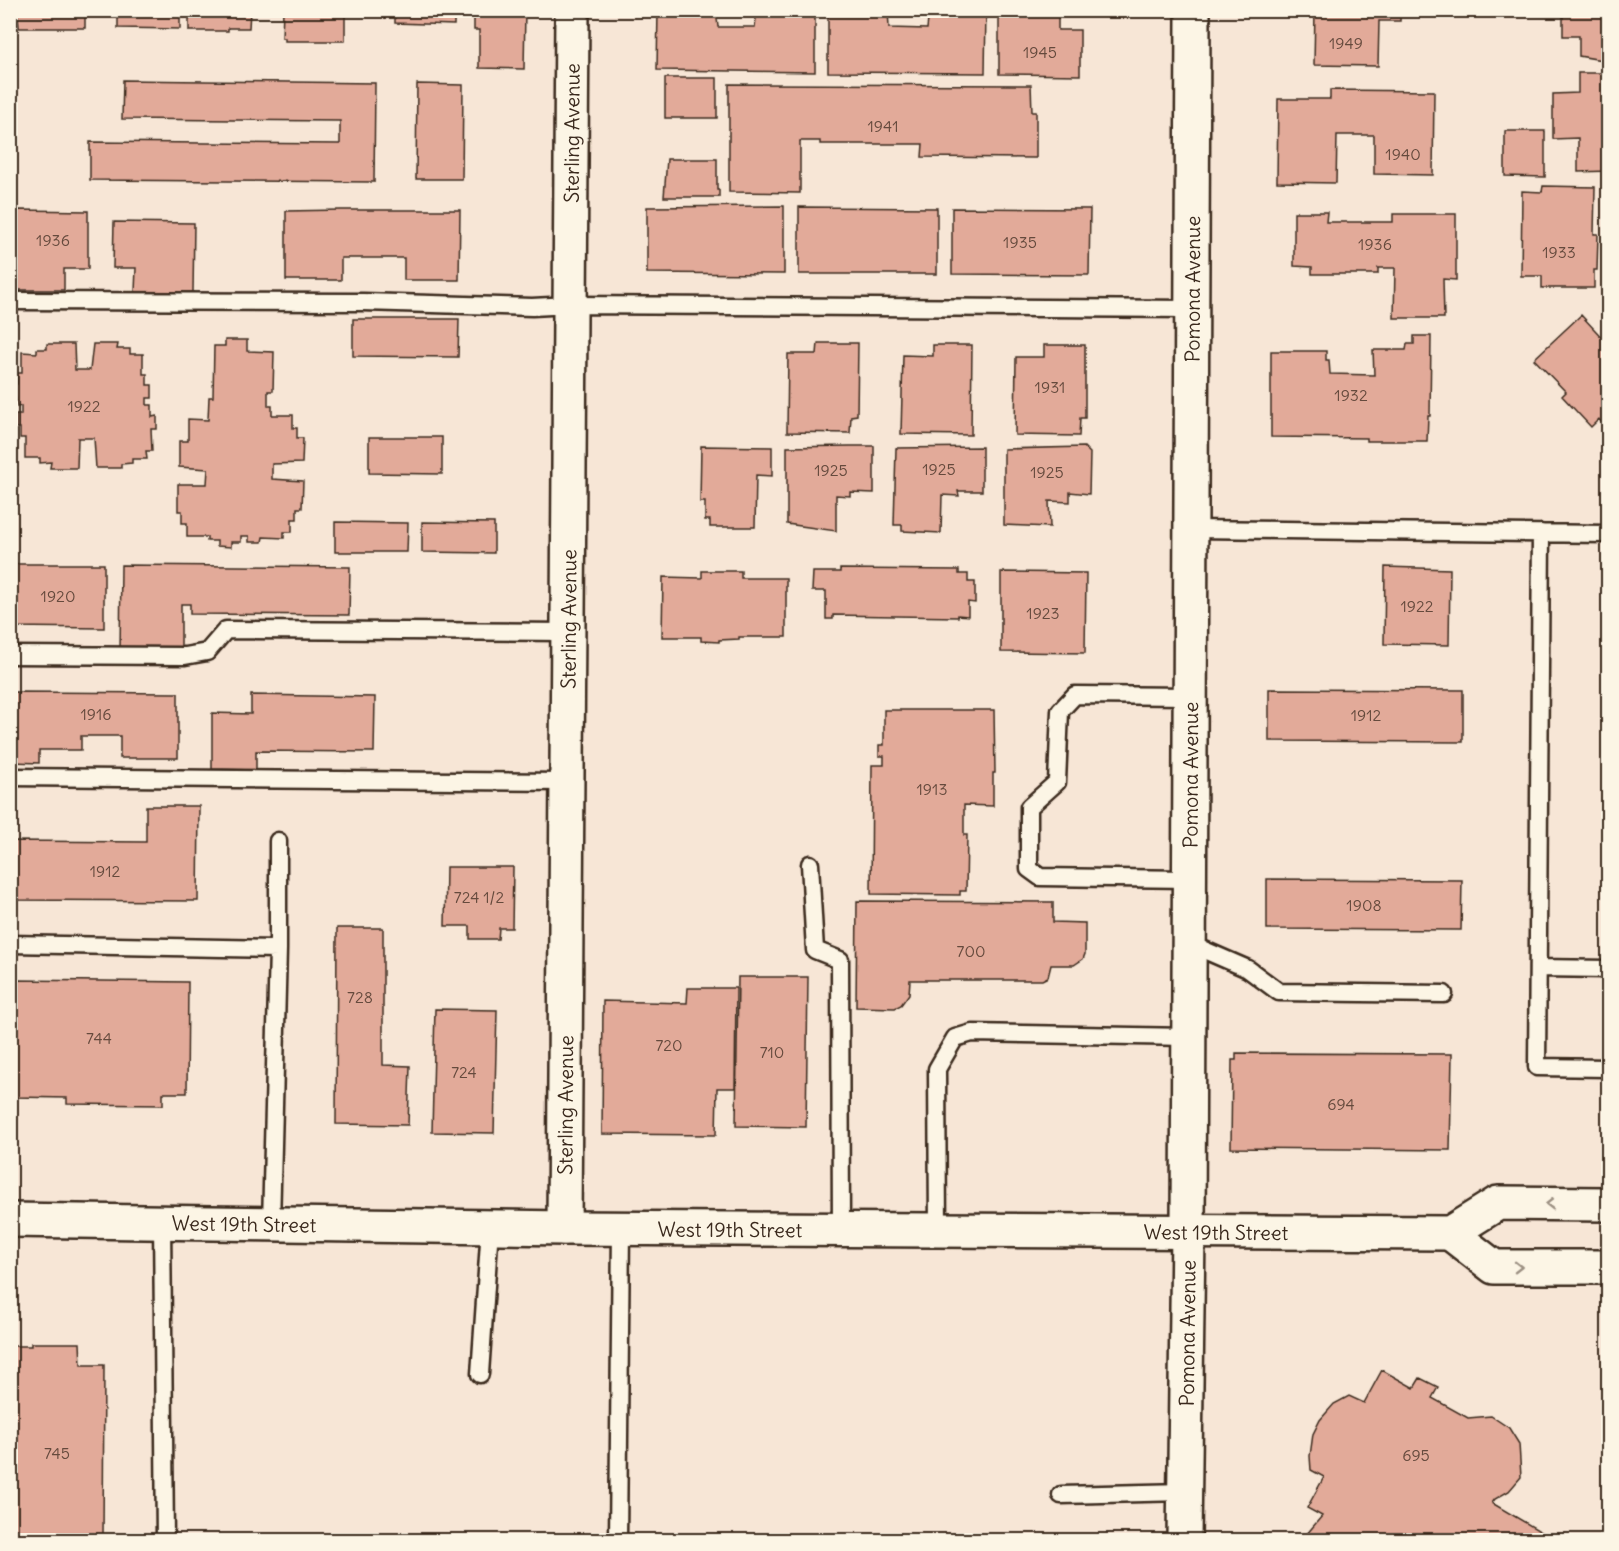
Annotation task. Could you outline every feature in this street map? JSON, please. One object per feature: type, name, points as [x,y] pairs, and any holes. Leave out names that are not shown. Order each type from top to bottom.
[{"type":"street","name":"Sterling Avenue","points":[[564,1228],[572,10]]},
{"type":"street","name":"Pomona Avenue","points":[[1184,1540],[1188,1232],[1193,10]]},
{"type":"street","points":[[1608,1204],[1498,1203],[1450,1233],[1494,1267],[1608,1267]]},
{"type":"street","name":"West 19th Street","points":[[10,1220],[564,1228],[1450,1233]]},
{"type":"lane","points":[[10,301],[1192,309]]},
{"type":"lane","points":[[1191,529],[1608,534]]},
{"type":"lane","points":[[1541,533],[1537,1067],[1608,1068]]},
{"type":"lane","points":[[10,655],[185,656],[207,652],[226,630],[568,632]]},
{"type":"lane","points":[[1189,879],[1040,877],[1029,869],[1029,807],[1057,782],[1060,711],[1075,695],[1191,696]]},
{"type":"lane","points":[[10,777],[567,782]]},
{"type":"lane","points":[[271,1224],[278,949],[278,841]]},
{"type":"lane","points":[[810,864],[815,950],[840,960],[841,1229]]},
{"type":"lane","points":[[1188,943],[1248,969],[1279,992],[1444,994]]},
{"type":"lane","points":[[10,944],[278,949]]},
{"type":"lane","points":[[1538,968],[1608,969]]},
{"type":"lane","points":[[938,1230],[937,1069],[955,1038],[972,1034],[1189,1037]]},
{"type":"lane","points":[[162,1222],[165,1540]]},
{"type":"lane","points":[[480,1374],[490,1227]]},
{"type":"lane","points":[[618,1540],[621,1228]]},
{"type":"lane","points":[[1061,1495],[1185,1492]]},
{"type":"building","points":[[17,10],[85,10],[85,28],[19,28]]},
{"type":"building","points":[[118,10],[180,10],[180,29],[118,28]]},
{"type":"building","points":[[189,10],[250,10],[249,28],[228,28],[228,31],[189,31]]},
{"type":"building","points":[[283,10],[345,12],[345,41],[285,41],[285,38],[282,38]]},
{"type":"building","points":[[395,10],[454,10],[454,25],[395,23]]},
{"type":"building","points":[[474,10],[525,10],[524,69],[479,68],[479,30],[474,30]]},
{"type":"building","points":[[658,10],[716,10],[718,27],[755,27],[757,10],[815,10],[815,72],[657,70]]},
{"type":"building","points":[[828,10],[888,10],[889,28],[927,29],[929,10],[986,10],[985,73],[828,72]]},
{"type":"building","points":[[999,10],[1058,10],[1058,30],[1080,30],[1080,75],[999,74]]},
{"type":"building","points":[[1315,10],[1400,10],[1400,21],[1379,21],[1378,66],[1314,65]]},
{"type":"building","points":[[1563,10],[1608,10],[1608,61],[1579,56],[1579,36],[1563,36]]},
{"type":"building","points":[[1578,73],[1608,73],[1608,171],[1578,172],[1578,138],[1553,139],[1553,94],[1578,93]]},
{"type":"building","points":[[665,78],[717,78],[717,118],[665,118]]},
{"type":"building","points":[[123,80],[375,83],[374,182],[90,180],[90,142],[340,144],[340,121],[122,119]]},
{"type":"building","points":[[417,84],[463,85],[462,179],[416,179]]},
{"type":"building","points":[[729,84],[1031,85],[1032,112],[1036,112],[1036,158],[922,157],[923,144],[820,144],[820,141],[800,141],[800,193],[729,192]]},
{"type":"building","points":[[1330,90],[1434,91],[1433,175],[1374,174],[1374,135],[1337,135],[1336,183],[1277,182],[1278,99],[1330,99]]},
{"type":"building","points":[[1505,131],[1545,131],[1545,177],[1505,176]]},
{"type":"building","points":[[667,159],[717,159],[719,197],[664,197]]},
{"type":"building","points":[[1543,186],[1595,187],[1594,234],[1598,234],[1594,288],[1542,288],[1542,276],[1521,276],[1522,191],[1542,192]]},
{"type":"building","points":[[784,206],[784,274],[647,273],[647,207]]},
{"type":"building","points":[[799,207],[937,208],[937,274],[799,274]]},
{"type":"building","points":[[952,208],[1090,209],[1089,275],[952,274]]},
{"type":"building","points":[[18,210],[88,211],[88,269],[64,269],[64,290],[18,290]]},
{"type":"building","points":[[460,210],[459,280],[404,280],[404,258],[341,258],[341,280],[286,280],[286,211]]},
{"type":"building","points":[[1294,212],[1327,212],[1326,222],[1393,222],[1393,214],[1456,214],[1456,280],[1443,279],[1444,318],[1394,318],[1395,268],[1378,268],[1378,274],[1312,274],[1312,267],[1294,266]]},
{"type":"building","points":[[114,222],[194,223],[193,292],[179,292],[179,299],[155,299],[156,292],[135,292],[136,268],[113,268]]},
{"type":"building","points":[[1581,315],[1608,344],[1608,418],[1603,424],[1599,419],[1591,427],[1562,396],[1566,392],[1534,359]]},
{"type":"building","points":[[353,319],[459,319],[458,357],[353,356]]},
{"type":"building","points":[[1414,336],[1431,336],[1430,416],[1428,416],[1427,441],[1271,437],[1271,351],[1326,351],[1330,374],[1374,375],[1373,350],[1406,350],[1407,344],[1414,344]]},
{"type":"building","points":[[225,340],[247,340],[247,351],[274,352],[273,391],[268,391],[268,406],[272,406],[272,415],[293,415],[293,428],[297,428],[297,438],[303,438],[302,463],[272,464],[272,479],[303,481],[302,508],[297,508],[297,519],[292,519],[292,532],[284,532],[284,538],[263,537],[262,542],[249,542],[249,536],[241,536],[241,542],[231,542],[231,547],[217,546],[217,541],[207,541],[207,537],[187,537],[187,523],[182,523],[182,511],[178,511],[178,484],[207,484],[208,469],[179,467],[179,441],[188,441],[188,419],[208,420],[209,397],[213,397],[214,346],[225,346]]},
{"type":"building","points":[[818,343],[858,343],[857,415],[851,416],[850,433],[787,432],[788,354],[817,354]]},
{"type":"building","points":[[47,344],[74,344],[75,370],[90,370],[93,344],[118,344],[117,349],[130,349],[130,354],[143,354],[143,374],[147,374],[147,385],[152,385],[152,398],[147,398],[147,405],[152,405],[152,417],[157,416],[157,429],[151,429],[152,451],[146,451],[147,459],[132,459],[132,463],[121,464],[121,468],[96,468],[94,438],[78,438],[77,468],[50,468],[51,462],[40,463],[40,458],[25,458],[25,438],[20,438],[20,428],[16,428],[16,415],[21,415],[21,406],[17,407],[16,397],[12,397],[12,384],[17,384],[17,373],[22,373],[22,352],[37,353],[37,349],[47,349]]},
{"type":"building","points":[[933,345],[972,345],[971,435],[901,434],[903,355],[933,356]]},
{"type":"building","points":[[1044,345],[1085,345],[1085,418],[1080,418],[1079,436],[1015,435],[1016,357],[1044,357]]},
{"type":"building","points":[[369,437],[442,437],[442,474],[369,473]]},
{"type":"building","points":[[701,446],[772,447],[772,476],[756,475],[755,527],[710,527],[710,520],[705,520],[705,502],[700,502]]},
{"type":"building","points":[[874,446],[874,493],[850,492],[850,496],[836,495],[836,531],[787,524],[787,447]]},
{"type":"building","points":[[982,447],[982,491],[958,491],[959,496],[942,495],[941,533],[902,531],[902,525],[894,525],[896,448]]},
{"type":"building","points":[[1084,447],[1090,453],[1089,494],[1070,492],[1070,502],[1049,501],[1050,527],[1004,525],[1004,449]]},
{"type":"building","points":[[335,522],[408,523],[407,552],[335,552]]},
{"type":"building","points":[[422,522],[494,523],[494,553],[422,552]]},
{"type":"building","points":[[12,564],[104,564],[104,628],[12,627]]},
{"type":"building","points":[[121,565],[350,567],[349,615],[190,614],[190,604],[181,604],[181,656],[120,656]]},
{"type":"building","points":[[1385,567],[1450,569],[1449,645],[1384,644]]},
{"type":"building","points":[[840,569],[959,570],[959,574],[968,574],[968,582],[975,582],[975,603],[968,602],[968,616],[833,615],[833,619],[826,619],[826,591],[812,591],[813,572],[840,572]]},
{"type":"building","points":[[702,571],[741,571],[741,578],[786,578],[786,637],[739,637],[739,639],[719,640],[719,642],[701,641],[701,637],[662,637],[663,577],[702,578]]},
{"type":"building","points":[[1001,572],[1086,573],[1085,653],[1001,652]]},
{"type":"building","points":[[1269,689],[1463,690],[1463,742],[1269,741]]},
{"type":"building","points":[[14,692],[178,693],[178,758],[120,758],[120,736],[81,736],[81,750],[39,750],[39,763],[13,762]]},
{"type":"building","points":[[251,695],[375,697],[374,752],[256,751],[256,770],[212,769],[212,713],[251,714]]},
{"type":"building","points":[[884,710],[994,710],[993,806],[964,805],[964,835],[967,835],[966,891],[960,891],[960,895],[871,894],[872,765],[884,765],[884,756],[879,756],[879,745],[884,745]]},
{"type":"building","points":[[146,806],[199,806],[198,901],[10,900],[10,841],[146,842]]},
{"type":"building","points":[[446,867],[513,867],[512,928],[499,928],[498,939],[470,939],[470,926],[445,926]]},
{"type":"building","points":[[1267,879],[1462,880],[1461,930],[1267,929]]},
{"type":"building","points":[[857,901],[1053,902],[1053,922],[1085,923],[1085,954],[1083,959],[1074,965],[1051,965],[1048,977],[1042,980],[910,980],[909,994],[901,1005],[895,1008],[856,1007]]},
{"type":"building","points":[[337,928],[383,928],[383,1065],[410,1066],[408,1125],[336,1124]]},
{"type":"building","points":[[738,977],[808,977],[806,1127],[736,1126]]},
{"type":"building","points":[[15,980],[188,982],[187,1093],[163,1093],[163,1105],[67,1104],[67,1098],[15,1097],[14,1084],[10,1084],[10,992],[15,992]]},
{"type":"building","points":[[688,988],[736,988],[735,1088],[717,1088],[716,1135],[602,1134],[603,1001],[687,1003]]},
{"type":"building","points":[[435,1009],[497,1010],[494,1133],[432,1132]]},
{"type":"building","points":[[1236,1053],[1452,1054],[1450,1150],[1231,1148],[1232,1060],[1236,1060]]},
{"type":"building","points":[[31,1343],[80,1343],[81,1365],[104,1365],[103,1540],[10,1540],[10,1346],[31,1346]]},
{"type":"building","points":[[1382,1370],[1414,1388],[1420,1378],[1438,1387],[1432,1398],[1468,1418],[1491,1416],[1509,1428],[1519,1444],[1521,1477],[1509,1491],[1492,1503],[1555,1540],[1280,1540],[1306,1535],[1322,1516],[1307,1508],[1324,1477],[1311,1470],[1310,1456],[1313,1434],[1320,1420],[1334,1404],[1349,1396],[1364,1403]]}]
